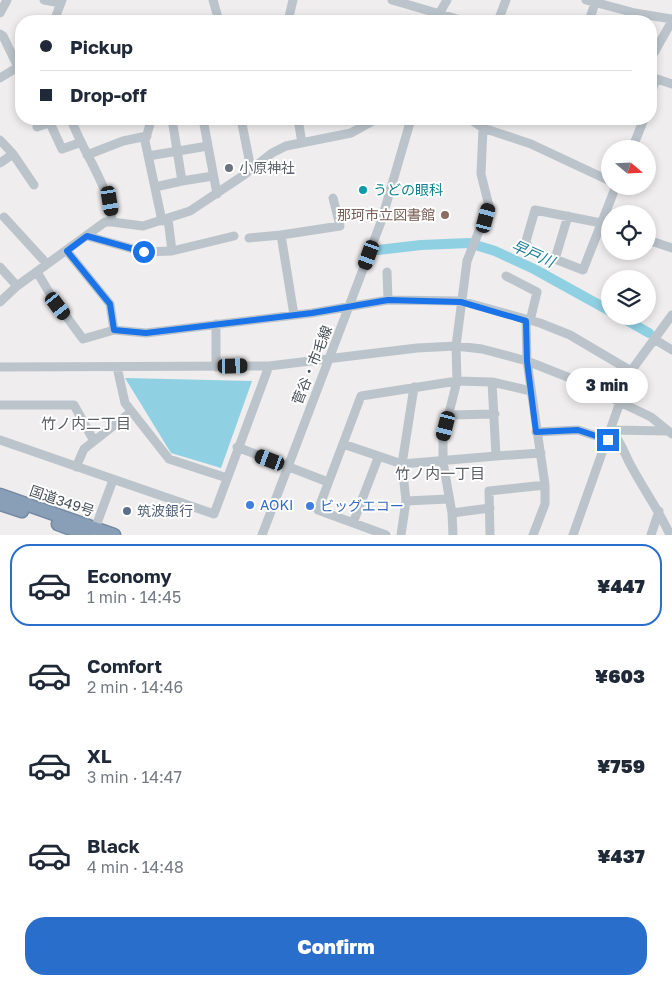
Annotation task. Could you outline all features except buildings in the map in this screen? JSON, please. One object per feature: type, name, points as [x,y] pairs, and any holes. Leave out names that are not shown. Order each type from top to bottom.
[{"type":"highway","name":"国道349号","points":[[0,495],[92,533]]},
{"type":"highway","name":"国道349号","points":[[0,504],[92,533],[114,535]]},
{"type":"street","points":[[0,13],[7,0]]},
{"type":"street","points":[[44,0],[62,1],[56,15]]},
{"type":"street","points":[[213,0],[217,15]]},
{"type":"street","points":[[289,15],[293,0]]},
{"type":"street","points":[[392,0],[432,15]]},
{"type":"street","points":[[438,15],[447,0]]},
{"type":"street","points":[[500,15],[506,0]]},
{"type":"street","points":[[590,15],[592,1],[646,15]]},
{"type":"street","points":[[657,17],[672,20],[657,47]]},
{"type":"street","points":[[0,35],[15,58]]},
{"type":"street","points":[[0,78],[15,69]]},
{"type":"street","points":[[657,79],[672,84]]},
{"type":"street","points":[[37,127],[44,125]]},
{"type":"street","points":[[51,125],[62,149],[80,143]]},
{"type":"street","points":[[74,125],[80,143],[110,201],[112,222]]},
{"type":"street","points":[[150,125],[145,141],[172,250]]},
{"type":"street","points":[[173,125],[182,181]]},
{"type":"street","points":[[204,125],[217,194]]},
{"type":"street","points":[[243,125],[251,168]]},
{"type":"street","points":[[299,125],[302,143]]},
{"type":"street","points":[[2,296],[105,222],[143,226],[190,211],[217,194],[272,153],[302,143],[351,133],[365,125]]},
{"type":"street","name":"菅谷・市毛線","points":[[262,535],[381,222],[409,125]]},
{"type":"street","points":[[479,125],[531,144],[601,177]]},
{"type":"street","points":[[636,140],[642,125]]},
{"type":"street","points":[[453,535],[452,513],[448,499],[443,462],[443,437],[457,381],[456,346],[466,261],[490,206],[481,174],[483,128]]},
{"type":"street","points":[[87,155],[123,141],[147,136]]},
{"type":"street","points":[[0,140],[13,154],[34,185]]},
{"type":"street","points":[[148,156],[208,146]]},
{"type":"street","points":[[0,163],[13,154]]},
{"type":"street","points":[[155,187],[213,176]]},
{"type":"street","points":[[249,238],[340,226],[333,198]]},
{"type":"street","points":[[601,224],[535,210],[526,241],[529,249],[583,270],[601,235]]},
{"type":"street","points":[[555,259],[568,216]]},
{"type":"street","points":[[4,217],[47,264]]},
{"type":"street","points":[[281,235],[294,315]]},
{"type":"street","points":[[87,236],[144,252],[172,250],[234,236]]},
{"type":"street","points":[[656,243],[672,248]]},
{"type":"street","points":[[67,251],[110,304],[114,330]]},
{"type":"street","points":[[0,267],[17,286]]},
{"type":"street","points":[[37,272],[52,297],[83,339],[114,330],[146,333],[294,315],[388,300],[461,302],[570,335],[631,371]]},
{"type":"street","points":[[387,272],[388,300]]},
{"type":"street","points":[[506,276],[537,292],[528,321],[527,361],[536,432],[541,453],[545,504],[533,535]]},
{"type":"street","points":[[573,535],[631,371],[672,315]]},
{"type":"street","points":[[216,324],[216,367]]},
{"type":"street","points":[[654,339],[672,350]]},
{"type":"street","points":[[0,367],[269,366],[329,357],[456,346],[482,349],[527,361],[620,401],[651,417],[670,432]]},
{"type":"street","points":[[0,440],[214,514],[237,447],[269,366]]},
{"type":"street","points":[[117,367],[125,403],[169,459],[227,478]]},
{"type":"street","points":[[386,535],[318,510],[361,396],[457,381],[492,382],[531,390]]},
{"type":"street","points":[[492,382],[496,456]]},
{"type":"street","points":[[401,535],[406,501],[402,464],[414,387]]},
{"type":"street","points":[[0,405],[74,405],[94,440]]},
{"type":"street","points":[[76,466],[84,449],[131,412]]},
{"type":"street","points":[[448,415],[495,414]]},
{"type":"street","points":[[536,432],[578,430],[608,440]]},
{"type":"street","points":[[611,430],[670,432]]},
{"type":"street","points":[[611,430],[619,438],[670,535]]},
{"type":"street","points":[[343,444],[378,458],[402,464],[541,453]]},
{"type":"street","points":[[237,447],[328,482]]},
{"type":"street","points":[[353,523],[378,458]]},
{"type":"street","points":[[92,533],[113,480]]},
{"type":"street","points":[[490,535],[488,492],[545,485]]},
{"type":"street","points":[[406,501],[448,499]]},
{"type":"street","points":[[452,513],[490,508]]},
{"type":"street","points":[[651,535],[659,511]]},
{"type":"water","points":[[125,378],[252,381],[221,468],[171,453]]},
{"type":"waterway","name":"早戸川","points":[[378,250],[421,245],[469,243],[495,251],[534,269],[601,306]]},
{"type":"waterway","name":"早戸川","points":[[635,325],[649,333]]},
{"type":"place","name":"小原神社","points":[[229,168]]},
{"type":"place","name":"うどの眼科","points":[[363,190]]},
{"type":"place","name":"那珂市立図書館","points":[[445,215]]},
{"type":"place","name":"AOKI","points":[[250,505]]},
{"type":"place","name":"ビッグエコー","points":[[310,506]]},
{"type":"place","name":"筑波銀行","points":[[127,511]]},
{"type":"district","name":"竹ノ内二丁目","points":[[86,424]]},
{"type":"district","name":"竹ノ内一丁目","points":[[440,474]]},
{"type":"route","points":[[144,252],[87,236],[67,251],[110,304],[114,330],[146,333],[312,313],[388,300],[461,302],[526,321],[527,361],[536,432],[578,430],[608,440]]}]
